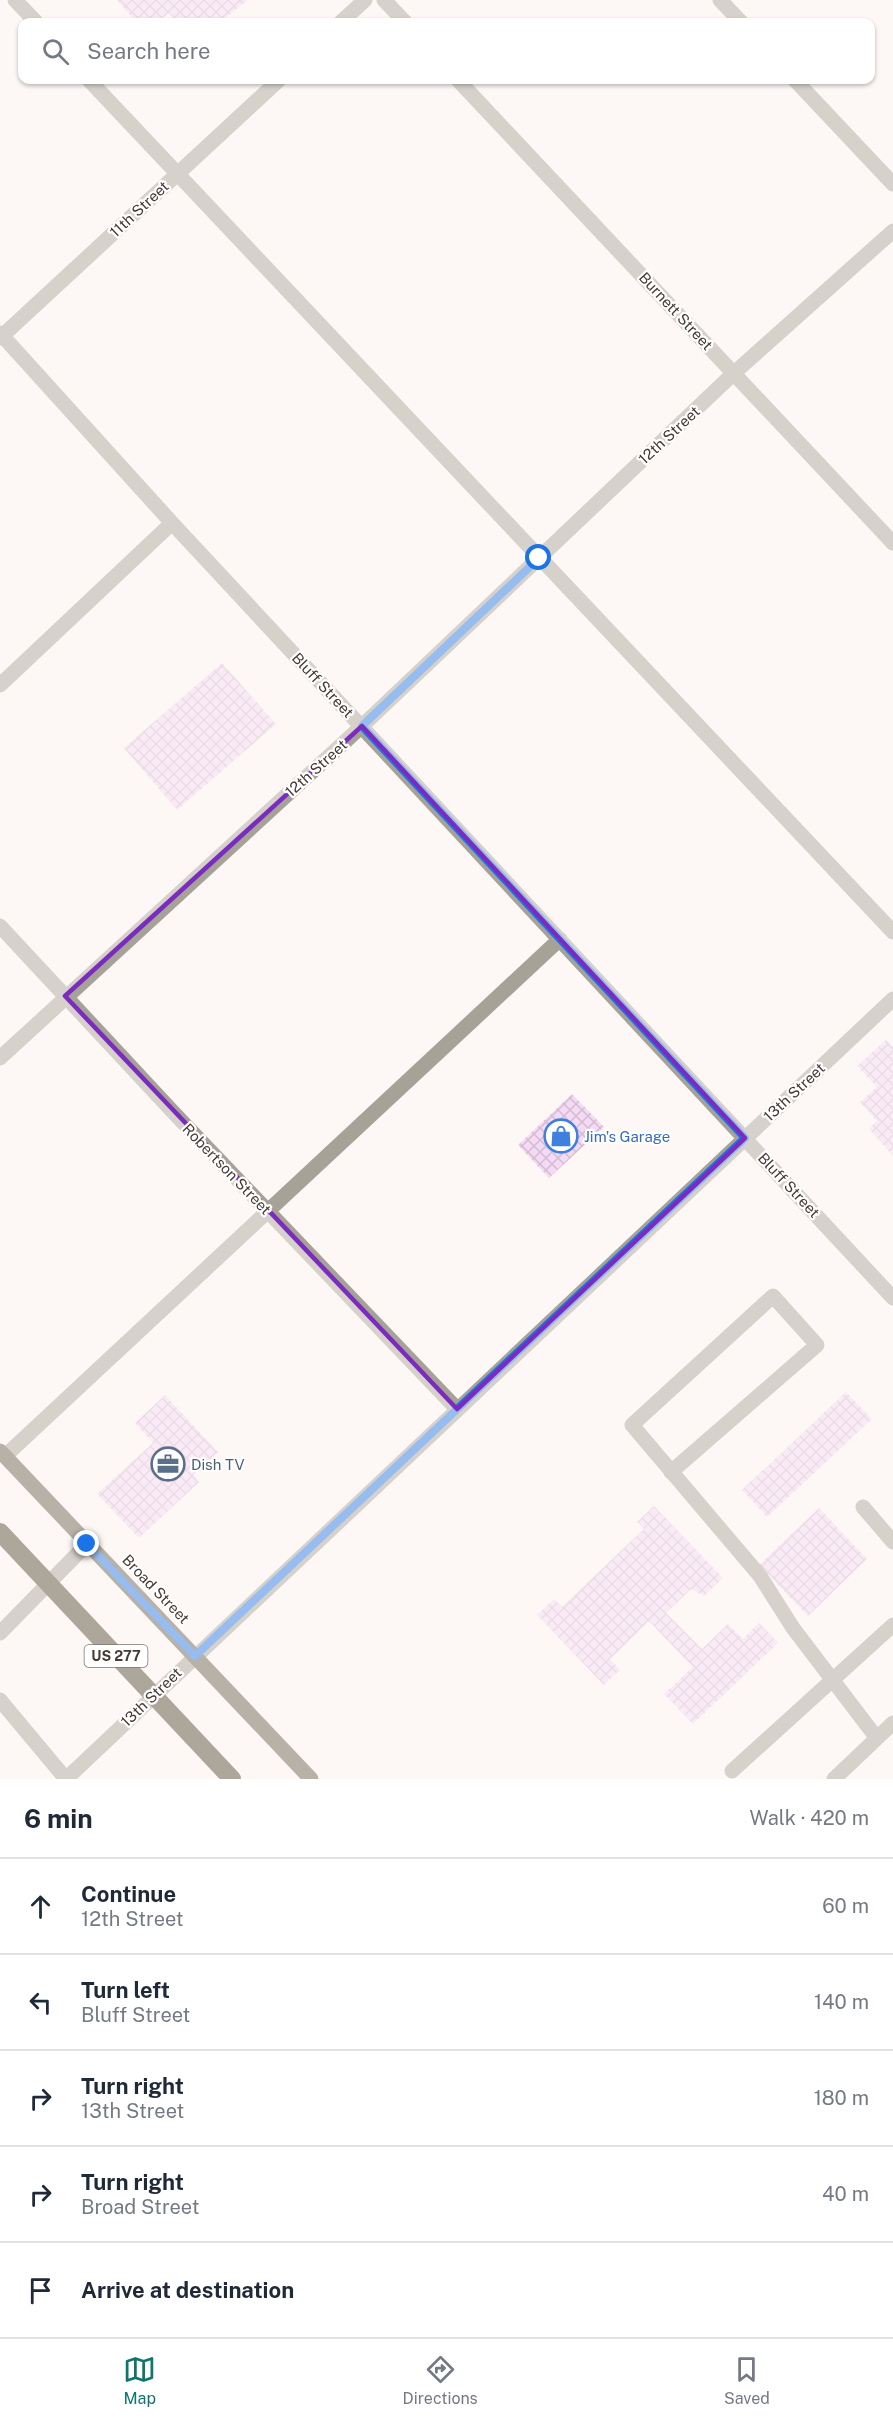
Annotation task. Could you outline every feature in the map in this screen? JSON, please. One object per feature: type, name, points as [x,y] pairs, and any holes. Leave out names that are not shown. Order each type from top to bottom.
[{"type":"highway","name":"US 277","points":[[0,1532],[232,1779]]},
{"type":"main road","name":"Broad Street","points":[[2,1454],[311,1779]]},
{"type":"street","points":[[15,0],[32,18]]},
{"type":"street","points":[[345,18],[365,0]]},
{"type":"street","points":[[384,0],[401,18]]},
{"type":"street","points":[[720,0],[737,18]]},
{"type":"street","points":[[93,84],[893,932]]},
{"type":"street","name":"11th Street","points":[[1,336],[275,84]]},
{"type":"street","name":"Burnett Street","points":[[462,84],[893,543]]},
{"type":"street","points":[[799,84],[893,184]]},
{"type":"street","name":"12th Street","points":[[0,1058],[64,996],[362,726],[734,373],[893,231]]},
{"type":"street","name":"Bluff Street","points":[[1,336],[893,1298]]},
{"type":"street","points":[[0,685],[172,523]]},
{"type":"street","name":"Robertson Street","points":[[0,926],[457,1410]]},
{"type":"street","points":[[2,1454],[268,1212],[560,939]]},
{"type":"street","name":"13th Street","points":[[66,1779],[893,999]]},
{"type":"street","points":[[671,1472],[817,1345],[773,1296],[632,1425],[671,1472],[760,1576],[793,1628],[876,1737]]},
{"type":"street","points":[[863,1507],[893,1542]]},
{"type":"street","points":[[0,1633],[87,1544]]},
{"type":"street","points":[[732,1771],[834,1682],[893,1625]]},
{"type":"street","points":[[0,1700],[66,1779]]},
{"type":"street","points":[[834,1779],[893,1723]]},
{"type":"highlighted area","points":[[362,726],[745,1138],[457,1409],[65,996]]},
{"type":"building","points":[[117,0],[248,0],[225,18],[173,18],[169,13],[162,18],[133,18]]},
{"type":"building","points":[[222,663],[276,724],[177,810],[124,748]]},
{"type":"building","points":[[886,1040],[893,1047],[893,1156],[869,1129],[877,1121],[860,1102],[877,1087],[857,1066]]},
{"type":"building","name":"Jim's Garage","points":[[572,1094],[604,1127],[549,1178],[518,1145]]},
{"type":"building","points":[[846,1392],[872,1419],[767,1517],[742,1490]]},
{"type":"building","name":"Dish TV","points":[[165,1395],[218,1452],[193,1475],[199,1482],[139,1538],[97,1494],[153,1443],[135,1423]]},
{"type":"building","points":[[654,1506],[723,1578],[704,1596],[691,1589],[666,1613],[702,1649],[728,1624],[743,1639],[759,1623],[778,1643],[693,1724],[664,1694],[693,1667],[649,1621],[610,1659],[620,1670],[604,1685],[537,1615],[554,1599],[562,1607],[644,1529],[637,1522]]},
{"type":"building","points":[[819,1508],[867,1559],[808,1616],[759,1565]]},
{"type":"place","name":"Jim's Garage","points":[[561,1136]]},
{"type":"place","name":"Dish TV","points":[[168,1464]]},
{"type":"route","points":[[87,1544],[195,1656],[745,1138],[362,726],[539,558]]}]
